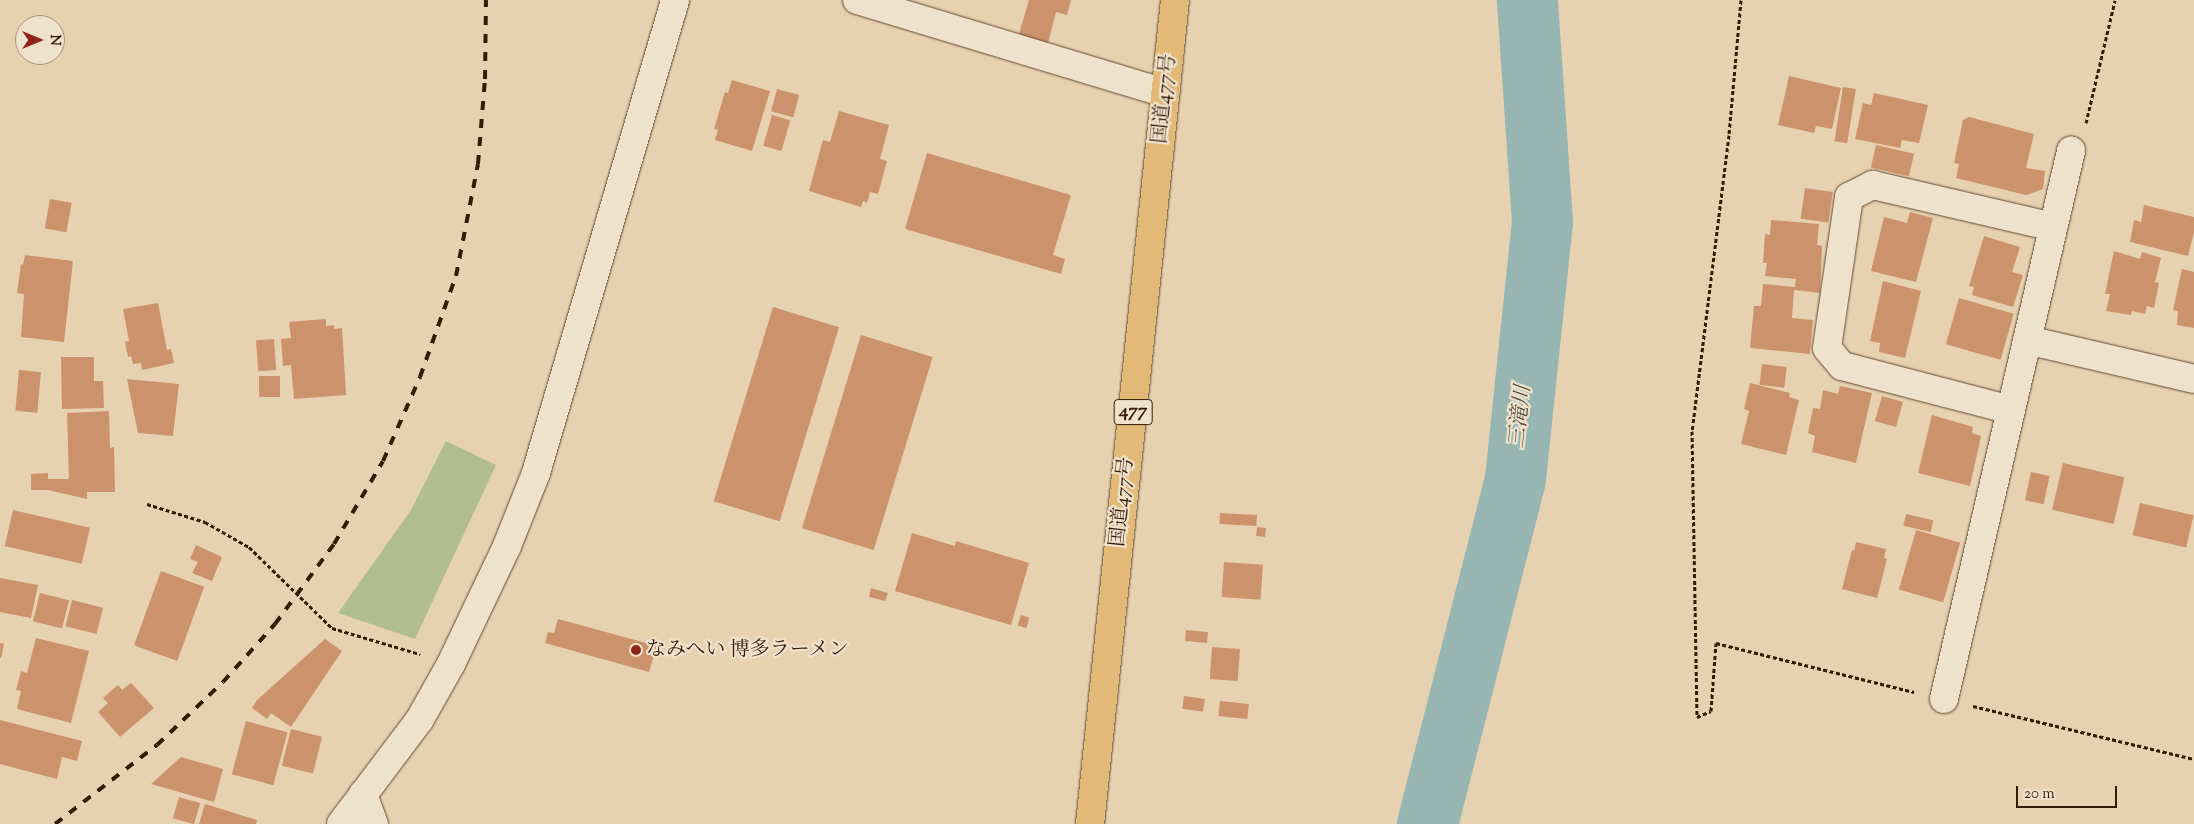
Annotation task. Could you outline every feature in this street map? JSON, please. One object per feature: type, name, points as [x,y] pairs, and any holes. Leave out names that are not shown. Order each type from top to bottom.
[{"type":"highway","name":"国道477号","points":[[1090,824],[1175,0]]},
{"type":"street","points":[[341,824],[420,719],[451,664],[507,546],[536,473],[675,0]]},
{"type":"street","points":[[857,0],[1166,93]]},
{"type":"street","points":[[1944,699],[2071,151]]},
{"type":"street","points":[[2011,410],[1842,366],[1827,348],[1849,197],[1873,185],[2053,227]]},
{"type":"street","points":[[2027,340],[2194,379]]},
{"type":"street","points":[[363,794],[374,824]]},
{"type":"path","points":[[1697,717],[1692,431],[1729,135],[1741,0]]},
{"type":"path","points":[[2071,151],[2083,138],[2115,0]]},
{"type":"path","points":[[147,504],[205,522],[249,547],[332,628],[451,664]]},
{"type":"green space","points":[[446,441],[496,465],[415,639],[338,613],[411,510]]},
{"type":"building","points":[[1029,0],[1071,0],[1067,15],[1056,12],[1048,43],[1019,34]]},
{"type":"building","points":[[1789,76],[1841,88],[1832,129],[1816,126],[1814,133],[1778,125]]},
{"type":"building","points":[[732,80],[770,91],[752,151],[715,140],[718,130],[714,129],[725,92],[728,93]]},
{"type":"building","points":[[1843,87],[1856,89],[1847,143],[1834,141]]},
{"type":"building","points":[[777,89],[799,95],[793,117],[771,111]]},
{"type":"building","points":[[1874,93],[1928,105],[1919,143],[1902,140],[1900,148],[1855,139],[1863,103],[1871,105]]},
{"type":"building","points":[[839,111],[889,125],[880,159],[887,161],[878,194],[870,192],[867,203],[863,201],[861,207],[809,191],[823,140],[830,142]]},
{"type":"building","points":[[772,115],[790,120],[781,151],[763,146]]},
{"type":"building","points":[[1969,117],[2034,134],[2026,168],[2045,171],[2043,189],[2026,195],[1956,178],[1959,164],[1954,163],[1963,120]]},
{"type":"building","points":[[1876,145],[1914,154],[1909,176],[1871,167]]},
{"type":"building","points":[[927,153],[1071,195],[1053,255],[1065,259],[1061,274],[905,229]]},
{"type":"building","points":[[1805,188],[1833,192],[1828,223],[1801,219]]},
{"type":"building","points":[[50,199],[72,203],[66,232],[45,229]]},
{"type":"building","points":[[2144,205],[2194,217],[2194,232],[2188,256],[2130,242],[2134,220],[2141,222]]},
{"type":"building","points":[[1910,212],[1933,218],[1916,282],[1871,271],[1884,217],[1907,223]]},
{"type":"building","points":[[1771,220],[1819,224],[1817,245],[1822,246],[1820,293],[1794,290],[1792,318],[1813,320],[1810,354],[1750,348],[1754,306],[1761,306],[1763,284],[1795,287],[1796,279],[1765,276],[1767,263],[1763,263],[1765,234],[1770,235]]},
{"type":"building","points":[[1984,236],[2020,247],[2012,272],[2023,275],[2013,307],[1972,295],[1974,287],[1969,286]]},
{"type":"building","points":[[2114,251],[2140,259],[2142,252],[2161,258],[2155,282],[2159,283],[2154,308],[2147,306],[2145,314],[2132,311],[2131,315],[2106,311],[2110,294],[2105,294]]},
{"type":"building","points":[[25,255],[73,261],[64,342],[21,337],[24,294],[17,293],[21,264],[23,265]]},
{"type":"building","points":[[2182,269],[2194,272],[2194,328],[2177,325],[2178,311],[2173,310]]},
{"type":"building","points":[[1883,281],[1921,291],[1905,358],[1879,352],[1880,343],[1870,341]]},
{"type":"building","points":[[1959,298],[2014,314],[2001,360],[1946,344]]},
{"type":"building","points":[[158,303],[167,350],[171,349],[174,363],[142,370],[141,363],[133,364],[131,356],[128,357],[125,342],[129,341],[123,309]]},
{"type":"building","points":[[773,307],[839,327],[780,521],[714,501]]},
{"type":"building","points":[[326,319],[326,326],[334,325],[334,329],[342,328],[346,395],[294,399],[291,365],[283,366],[281,339],[291,338],[289,322]]},
{"type":"building","points":[[861,335],[933,357],[874,550],[802,528]]},
{"type":"building","points":[[274,339],[276,370],[258,371],[256,340]]},
{"type":"building","points":[[61,357],[94,357],[94,381],[103,381],[104,408],[62,409]]},
{"type":"building","points":[[1762,364],[1787,367],[1784,388],[1759,385]]},
{"type":"building","points":[[19,370],[41,372],[37,413],[15,411]]},
{"type":"building","points":[[259,376],[280,376],[280,397],[259,397]]},
{"type":"building","points":[[127,379],[179,384],[173,436],[138,433]]},
{"type":"building","points":[[1750,383],[1790,393],[1789,397],[1799,400],[1786,455],[1741,444],[1749,411],[1744,409]]},
{"type":"building","points":[[1840,386],[1872,393],[1856,463],[1812,452],[1815,436],[1808,433],[1813,408],[1820,409],[1823,390],[1838,394]]},
{"type":"building","points":[[1882,396],[1903,402],[1896,427],[1875,421]]},
{"type":"building","points":[[109,411],[110,448],[114,447],[115,492],[87,492],[87,499],[48,490],[31,490],[31,474],[48,473],[48,479],[69,479],[67,413]]},
{"type":"building","points":[[1932,415],[1973,427],[1972,433],[1981,436],[1970,486],[1918,473]]},
{"type":"building","points":[[2063,463],[2124,477],[2114,524],[2052,510]]},
{"type":"building","points":[[2031,472],[2050,476],[2044,504],[2025,500]]},
{"type":"building","points":[[2140,503],[2194,515],[2186,548],[2133,535]]},
{"type":"building","points":[[13,510],[90,528],[82,564],[5,546]]},
{"type":"building","points":[[1220,513],[1257,515],[1256,526],[1219,524]]},
{"type":"building","points":[[1906,514],[1933,520],[1931,532],[1903,526]]},
{"type":"building","points":[[1257,527],[1266,528],[1265,537],[1256,536]]},
{"type":"building","points":[[1916,530],[1960,543],[1943,602],[1899,590]]},
{"type":"building","points":[[912,533],[955,546],[956,541],[1029,563],[1011,625],[895,591]]},
{"type":"building","points":[[1856,542],[1886,549],[1884,558],[1887,559],[1877,598],[1842,589],[1852,550],[1854,551]]},
{"type":"building","points":[[196,545],[222,557],[212,581],[192,573],[198,562],[190,559]]},
{"type":"building","points":[[1224,562],[1263,565],[1260,600],[1222,597]]},
{"type":"building","points":[[161,571],[204,587],[177,661],[134,645]]},
{"type":"building","points":[[0,578],[38,585],[31,618],[0,612]]},
{"type":"building","points":[[871,588],[888,593],[885,601],[869,597]]},
{"type":"building","points":[[40,593],[69,600],[62,628],[33,621]]},
{"type":"building","points":[[72,600],[103,608],[97,634],[65,626]]},
{"type":"building","points":[[1021,615],[1030,618],[1026,628],[1018,625]]},
{"type":"building","points":[[558,619],[657,646],[649,672],[545,643],[548,632],[554,633]]},
{"type":"building","points":[[1186,630],[1208,632],[1207,643],[1185,641]]},
{"type":"building","points":[[36,638],[89,651],[71,723],[17,709],[21,691],[16,690],[21,671],[27,673]]},
{"type":"building","points":[[325,639],[342,651],[291,727],[271,713],[267,719],[252,708],[257,700]]},
{"type":"building","points":[[0,643],[4,644],[1,658],[0,658]]},
{"type":"building","points":[[1212,647],[1240,649],[1238,681],[1210,679]]},
{"type":"building","points":[[131,683],[154,708],[120,737],[98,712],[108,703],[103,698],[118,685],[122,690]]},
{"type":"building","points":[[1184,696],[1205,699],[1203,712],[1182,709]]},
{"type":"building","points":[[1220,701],[1249,704],[1247,719],[1218,716]]},
{"type":"building","points":[[0,720],[82,741],[77,761],[62,757],[57,779],[0,764]]},
{"type":"building","points":[[246,721],[288,732],[273,785],[232,774]]},
{"type":"building","points":[[291,729],[322,737],[313,774],[282,766]]},
{"type":"building","points":[[181,757],[223,769],[214,802],[151,784]]},
{"type":"building","points":[[179,797],[200,803],[194,824],[173,818]]},
{"type":"building","points":[[205,804],[257,820],[256,824],[199,824]]},
{"type":"waterway","name":"三滝川","points":[[1427,824],[1515,478],[1542,222],[1527,0]]},
{"type":"railway","points":[[55,824],[157,745],[223,682],[275,624],[334,544],[383,461],[420,377],[456,276],[478,164],[485,79],[486,0]]},
{"type":"place","name":"なみへい 博多ラーメン","points":[[636,650]]}]
